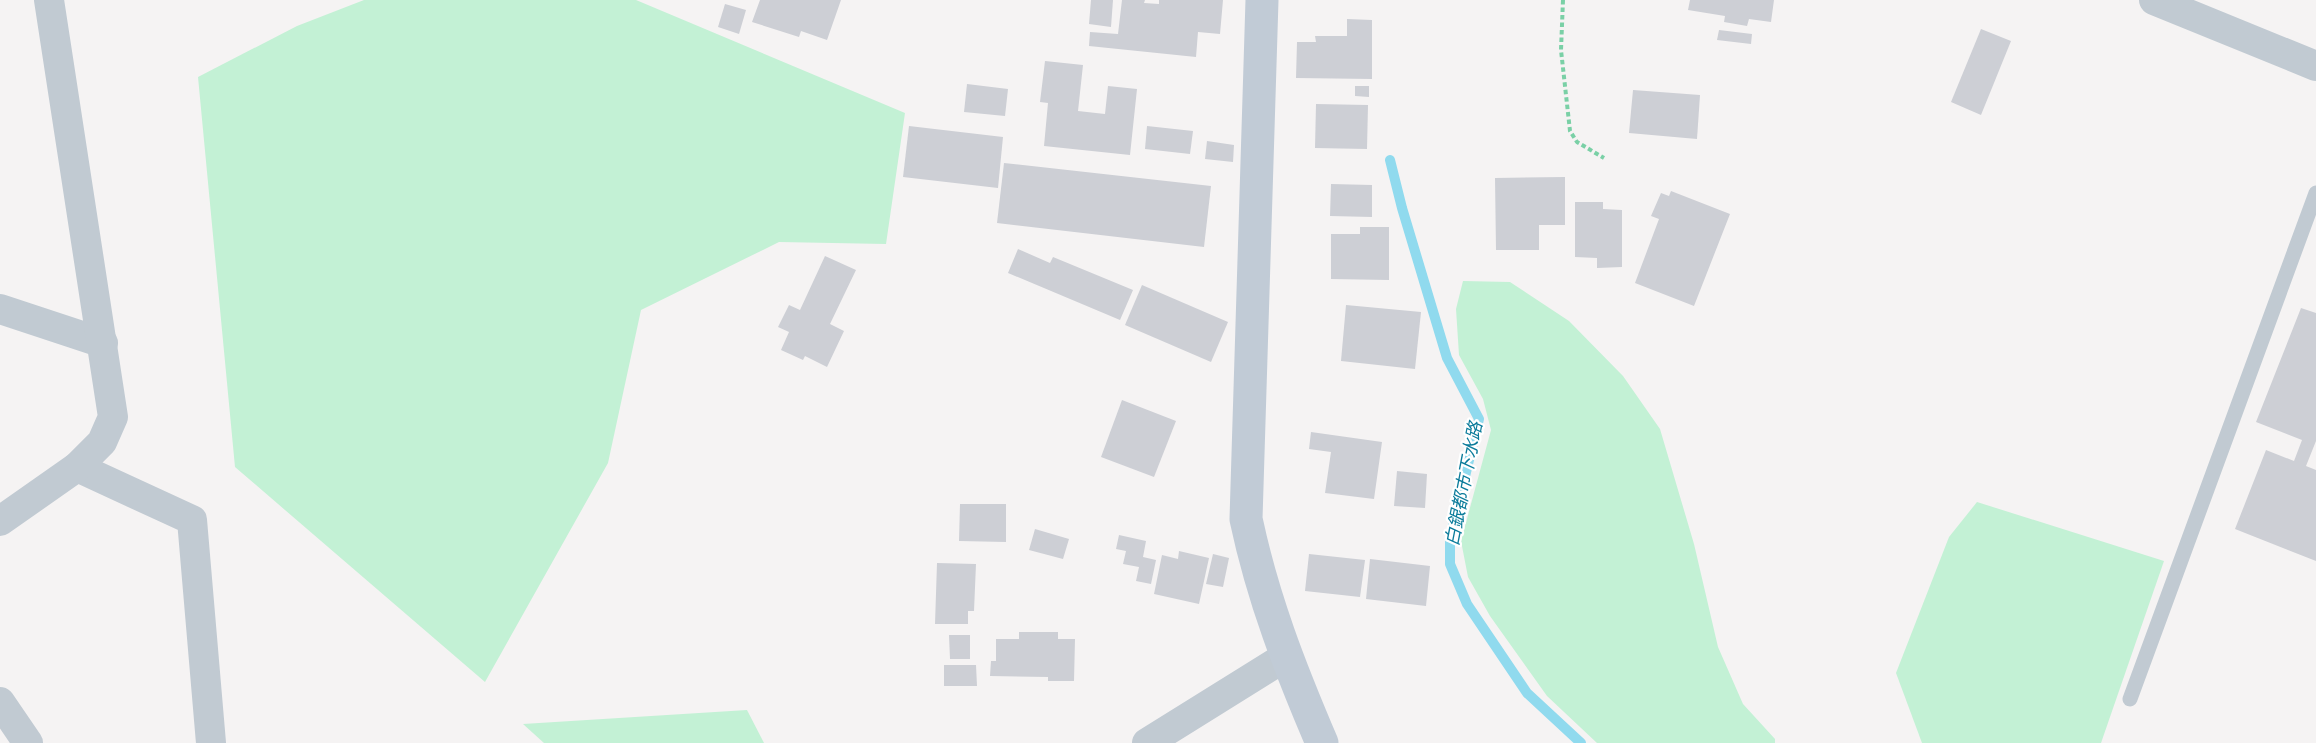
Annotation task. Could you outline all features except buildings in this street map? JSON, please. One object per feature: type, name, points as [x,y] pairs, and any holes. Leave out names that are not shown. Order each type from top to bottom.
[{"type":"street","points":[[0,521],[77,467],[102,442],[113,417],[49,0]]},
{"type":"street","points":[[1262,0],[1246,519],[1258,575],[1285,657],[1322,743]]},
{"type":"street","points":[[2154,0],[2316,66]]},
{"type":"street","points":[[0,309],[103,343]]},
{"type":"street","points":[[77,467],[192,520],[211,743]]},
{"type":"street","points":[[1147,743],[1285,657]]},
{"type":"street","points":[[0,702],[28,743]]},
{"type":"lane","points":[[2130,699],[2316,193]]},
{"type":"path","points":[[1563,0],[1561,50],[1570,131],[1577,142],[1604,158]]},
{"type":"green space","points":[[364,0],[636,0],[905,113],[886,244],[779,242],[641,310],[608,463],[485,682],[235,467],[198,77],[297,26]]},
{"type":"green space","points":[[1463,281],[1510,282],[1569,321],[1623,376],[1660,429],[1694,544],[1718,647],[1743,704],[1775,739],[1775,743],[1597,743],[1547,696],[1490,616],[1468,577],[1461,541],[1491,430],[1483,399],[1459,355],[1456,309]]},
{"type":"green space","points":[[1977,502],[2164,561],[2101,743],[1922,743],[1896,673],[1949,537]]},
{"type":"green space","points":[[747,710],[764,743],[544,743],[523,724]]},
{"type":"waterway","name":"白銀都市下水路","points":[[1390,160],[1447,358],[1479,419],[1450,538],[1450,564],[1467,604],[1527,693],[1581,743]]}]
